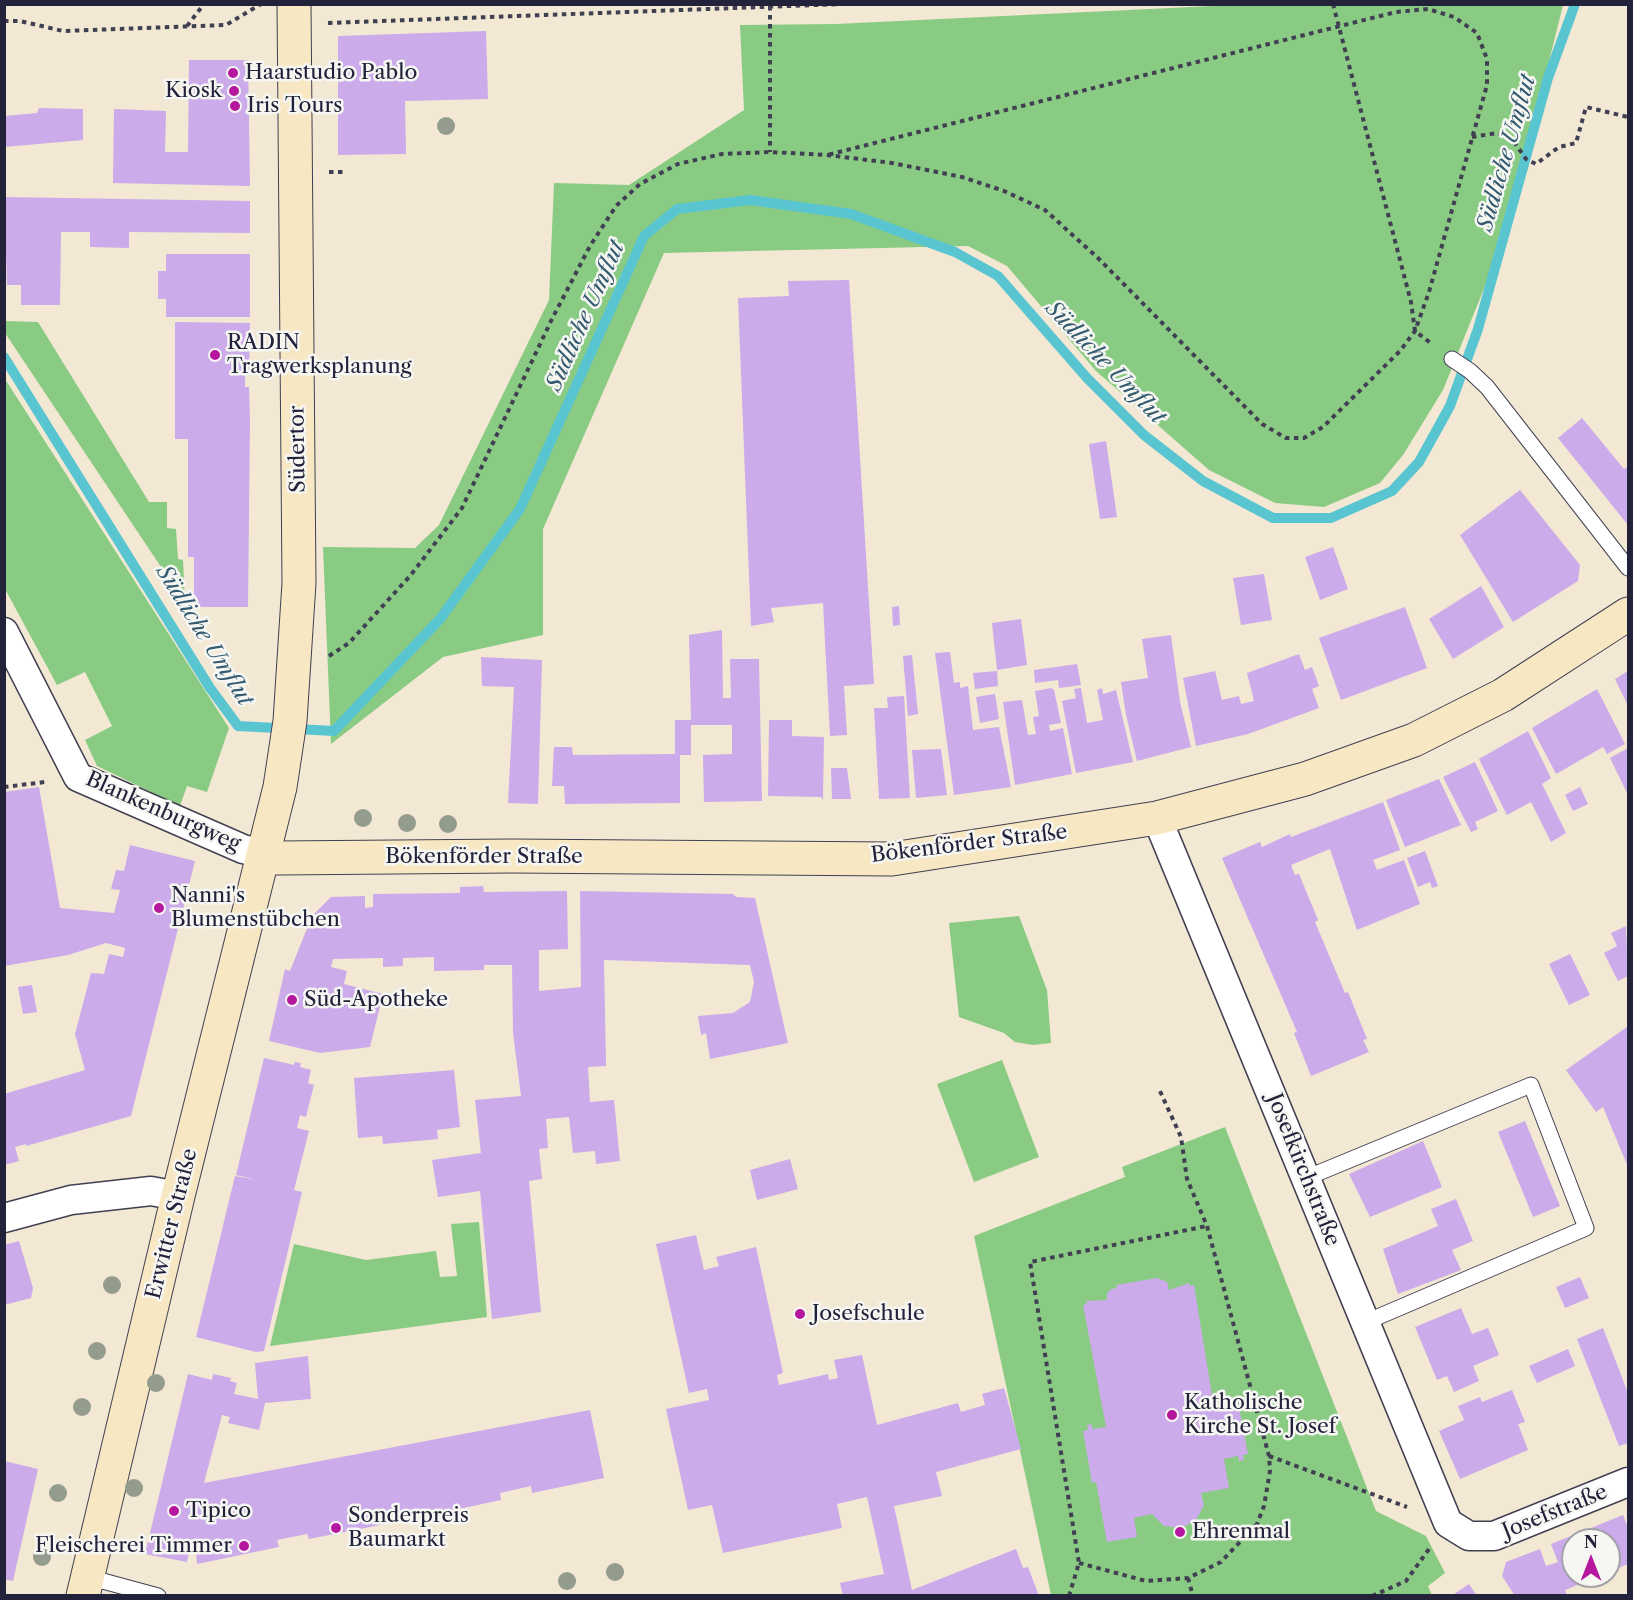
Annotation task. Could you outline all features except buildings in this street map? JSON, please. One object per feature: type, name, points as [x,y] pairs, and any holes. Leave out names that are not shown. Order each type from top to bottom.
[{"type":"street","name":"Südertor","points":[[263,854],[280,787],[290,721],[299,583],[294,14]]},
{"type":"street","name":"Bökenförder Straße","points":[[263,854],[278,858],[512,856],[892,859],[1156,818],[1305,779],[1414,740],[1503,695],[1629,614]]},
{"type":"street","name":"Blankenburgweg","points":[[4,632],[78,777],[243,849],[263,854]]},
{"type":"street","name":"Josefkirchstraße","points":[[1156,818],[1448,1522]]},
{"type":"street","name":"Erwitter Straße","points":[[86,1586],[178,1196],[263,854]]},
{"type":"street","points":[[4,1218],[71,1200],[151,1191],[178,1196]]},
{"type":"street","name":"Josefstraße","points":[[1448,1522],[1469,1536],[1494,1536],[1629,1482]]},
{"type":"lane","points":[[1452,359],[1470,371],[1629,568]]},
{"type":"lane","points":[[1306,1178],[1531,1085],[1586,1228],[1366,1322]]},
{"type":"lane","points":[[86,1586],[158,1596]]},
{"type":"path","points":[[186,26],[204,4]]},
{"type":"path","points":[[4,21],[20,21],[63,31],[225,25],[261,4]]},
{"type":"path","points":[[294,14],[843,4]]},
{"type":"path","points":[[1333,4],[1411,302],[1415,331]]},
{"type":"path","points":[[770,6],[770,152]]},
{"type":"path","points":[[295,662],[319,663],[349,643],[410,576],[462,508],[552,319],[590,246],[616,206],[640,184],[678,164],[722,154],[770,152],[827,155],[892,163],[962,177],[1045,210],[1098,258],[1262,424],[1286,438],[1304,438],[1323,427],[1400,351],[1415,331],[1430,292],[1487,85],[1487,59],[1477,33],[1454,17],[1428,9],[1396,12],[827,155]]},
{"type":"path","points":[[1472,137],[1497,133],[1512,139],[1526,159],[1536,164],[1559,147],[1576,143],[1586,107],[1629,117]]},
{"type":"path","points":[[1079,1563],[1146,1581],[1188,1578],[1221,1562],[1257,1524],[1264,1506],[1270,1471],[1269,1456],[1207,1226],[1187,1179],[1181,1137],[1160,1089]]},
{"type":"path","points":[[1069,1596],[1079,1563],[1030,1262],[1207,1226]]},
{"type":"path","points":[[1269,1456],[1448,1522],[1406,1581],[1372,1596]]},
{"type":"path","points":[[1188,1578],[1193,1596]]},
{"type":"green space","points":[[1254,4],[1563,5],[1506,234],[1443,390],[1403,455],[1380,483],[1324,507],[1275,503],[1209,470],[1096,371],[1007,266],[968,246],[664,253],[543,529],[543,635],[443,657],[331,744],[323,547],[415,548],[439,525],[549,300],[554,183],[629,185],[744,110],[740,25],[836,24]]},
{"type":"green space","points":[[5,321],[38,322],[149,502],[167,502],[167,528],[176,529],[178,559],[183,560],[185,603],[5,333]]},
{"type":"green space","points":[[5,379],[229,728],[207,792],[187,786],[180,806],[97,766],[85,740],[112,726],[85,672],[57,685],[5,589]]},
{"type":"green space","points":[[1019,916],[1047,990],[1051,1043],[1033,1045],[1015,1042],[1004,1033],[959,1017],[949,923]]},
{"type":"green space","points":[[1002,1060],[1039,1157],[974,1182],[937,1084]]},
{"type":"green space","points":[[1225,1127],[1376,1511],[1426,1536],[1445,1573],[1428,1586],[1432,1595],[1051,1595],[974,1236],[1125,1177],[1122,1167]]},
{"type":"green space","points":[[479,1222],[487,1317],[270,1346],[294,1244],[366,1260],[436,1251],[440,1277],[457,1276],[451,1224]]},
{"type":"waterway","name":"Südliche Umflut","points":[[4,357],[210,688],[238,726],[334,731],[440,619],[520,509],[644,236],[677,209],[750,200],[851,214],[955,252],[998,276],[1087,378],[1144,435],[1203,481],[1273,518],[1331,518],[1392,491],[1419,462],[1450,406],[1478,329],[1548,78],[1575,4]]},
{"type":"place","name":"Haarstudio Pablo","points":[[233,73]]},
{"type":"place","name":"Kiosk","points":[[234,91]]},
{"type":"place","name":"Iris Tours","points":[[235,106]]},
{"type":"place","name":"RADIN Tragwerksplanung","points":[[215,355]]},
{"type":"place","name":"Nanni's Blumenstübchen","points":[[159,908]]},
{"type":"place","name":"Süd-Apotheke","points":[[292,1000]]},
{"type":"place","name":"Josefschule","points":[[800,1314]]},
{"type":"place","name":"Katholische Kirche St. Josef","points":[[1172,1415]]},
{"type":"place","name":"Tipico","points":[[174,1511]]},
{"type":"place","name":"Sonderpreis Baumarkt","points":[[336,1528]]},
{"type":"place","name":"Ehrenmal","points":[[1180,1532]]},
{"type":"place","name":"Fleischerei Timmer","points":[[244,1546]]}]
